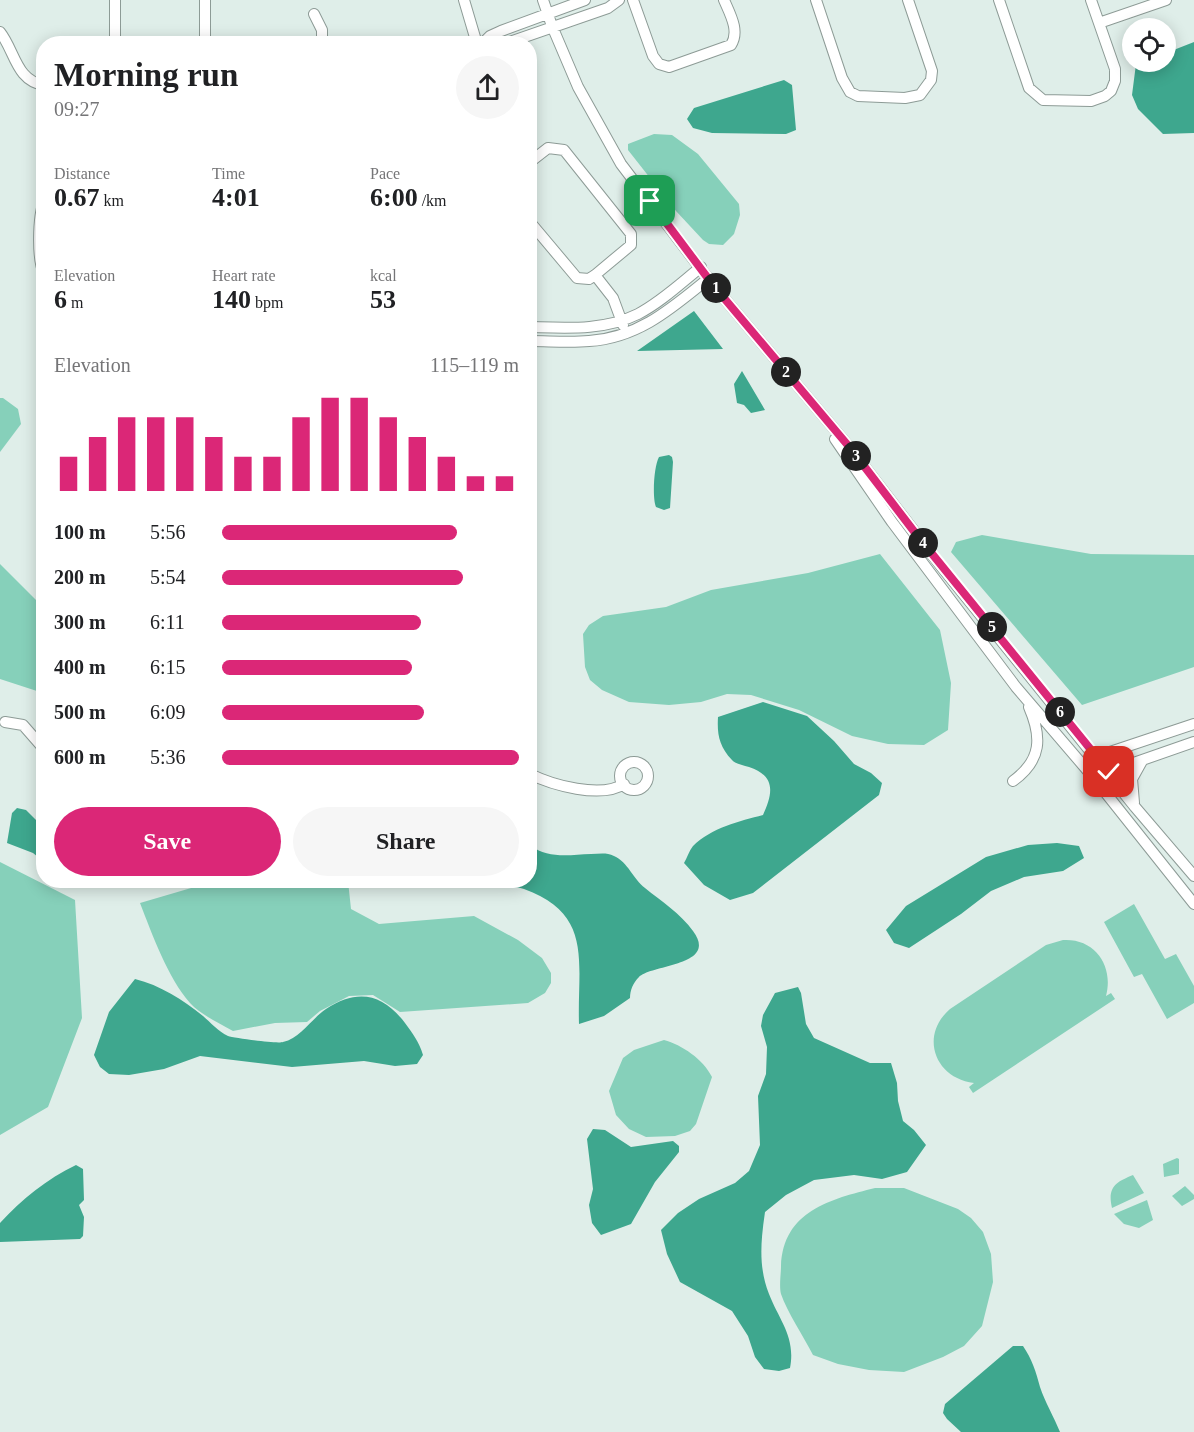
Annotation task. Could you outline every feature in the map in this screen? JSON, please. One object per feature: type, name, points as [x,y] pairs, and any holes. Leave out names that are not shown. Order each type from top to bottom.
[{"type":"street","points":[[115,0],[115,36]]},
{"type":"street","points":[[205,0],[205,36]]},
{"type":"street","points":[[464,0],[475,36]]},
{"type":"street","points":[[543,0],[578,87],[621,164],[709,278],[851,449],[916,534],[1135,807],[1194,876]]},
{"type":"street","points":[[490,36],[585,0]]},
{"type":"street","points":[[525,36],[609,8],[619,0]]},
{"type":"street","points":[[633,0],[653,56],[659,64],[669,67],[731,45],[735,39],[735,32],[724,0]]},
{"type":"street","points":[[816,0],[850,92],[858,96],[905,98],[920,95],[931,80],[932,71],[908,0]]},
{"type":"street","points":[[999,0],[1029,88],[1043,100],[1091,101],[1111,91],[1114,81],[1114,69],[1091,0]]},
{"type":"street","points":[[1099,23],[1166,0]]},
{"type":"street","points":[[314,14],[321,29],[321,36]]},
{"type":"street","points":[[0,32],[10,47],[22,74],[29,81],[36,83]]},
{"type":"street","points":[[537,157],[548,148],[564,150],[631,234],[632,245],[589,279],[577,278],[537,230]]},
{"type":"street","points":[[537,328],[589,328],[622,321],[650,307],[701,267]]},
{"type":"street","points":[[595,275],[613,298],[626,334]]},
{"type":"street","points":[[537,341],[590,341],[626,334],[654,321],[709,278]]},
{"type":"street","points":[[543,341],[544,328]]},
{"type":"street","points":[[823,418],[837,443],[892,522],[1025,698],[1094,777],[1194,904]]},
{"type":"street","points":[[1013,780],[1029,766],[1038,742],[1036,722],[1025,698]]},
{"type":"street","points":[[4,722],[23,725],[36,740]]},
{"type":"street","points":[[1080,762],[1194,724]]},
{"type":"street","points":[[1094,777],[1194,742]]},
{"type":"street","points":[[1135,807],[1132,779],[1142,761]]},
{"type":"street","points":[[537,777],[555,784],[582,789],[611,790],[624,784]]},
{"type":"shaded area","points":[[1194,42],[1194,133],[1163,134],[1138,109],[1132,95],[1135,72],[1176,72],[1176,49]]},
{"type":"shaded area","points":[[784,80],[792,85],[796,130],[786,134],[712,133],[693,128],[687,119],[694,108]]},
{"type":"shaded area","points":[[654,134],[672,135],[698,154],[739,204],[740,215],[734,234],[723,245],[709,244],[703,240],[676,211],[628,150],[628,144]]},
{"type":"shaded area","points":[[694,311],[723,349],[637,351]]},
{"type":"shaded area","points":[[742,371],[765,410],[751,413],[744,405],[737,403],[734,384]]},
{"type":"shaded area","points":[[0,398],[18,409],[21,424],[0,452]]},
{"type":"shaded area","points":[[669,455],[673,462],[670,508],[664,510],[656,507],[655,474],[659,457]]},
{"type":"shaded area","points":[[982,535],[1091,554],[1194,555],[1194,667],[1082,705],[951,552],[956,542]]},
{"type":"shaded area","points":[[880,554],[940,630],[951,683],[948,730],[924,745],[888,744],[852,736],[799,710],[751,695],[727,694],[701,702],[669,705],[629,702],[602,690],[590,680],[585,667],[583,634],[589,625],[603,616],[666,607],[711,590],[808,573]]},
{"type":"shaded area","points":[[0,564],[36,600],[36,691],[0,679]]},
{"type":"shaded area","points":[[763,702],[807,716],[834,741],[854,764],[871,773],[882,783],[879,795],[753,893],[730,900],[704,885],[684,863],[693,846],[708,834],[763,815],[770,793],[768,780],[758,771],[737,763],[728,755],[719,734],[718,717]]},
{"type":"shaded area","points":[[17,808],[26,810],[36,820],[36,855],[7,843],[12,813]]},
{"type":"shaded area","points":[[1057,843],[1079,846],[1084,858],[1063,871],[1024,877],[991,891],[909,948],[894,943],[886,930],[906,906],[986,857],[1028,845]]},
{"type":"shaded area","points":[[537,849],[551,854],[611,855],[627,866],[641,884],[677,913],[688,925],[699,942],[697,951],[691,958],[639,977],[632,987],[630,998],[604,1016],[579,1024],[579,961],[572,927],[562,912],[546,899],[518,888],[537,888]]},
{"type":"shaded area","points":[[0,862],[36,880],[36,888],[51,888],[75,900],[82,1018],[48,1107],[0,1135]]},
{"type":"shaded area","points":[[191,888],[349,888],[351,909],[379,924],[474,916],[518,940],[542,958],[551,973],[551,983],[545,993],[528,1003],[400,1012],[373,995],[349,996],[320,1011],[307,1022],[275,1023],[233,1031],[199,1011],[182,993],[161,955],[140,903]]},
{"type":"shaded area","points":[[1134,904],[1165,959],[1176,954],[1194,986],[1194,1003],[1167,1019],[1142,974],[1134,977],[1104,922]]},
{"type":"shaded area","points":[[1063,940],[1084,944],[1093,949],[1099,956],[1107,974],[1106,996],[1111,993],[1115,999],[973,1093],[969,1087],[974,1083],[949,1073],[941,1065],[936,1054],[935,1031],[941,1020],[950,1009],[1046,945]]},
{"type":"shaded area","points":[[135,979],[162,989],[179,999],[228,1036],[273,1042],[283,1042],[295,1037],[321,1013],[338,1002],[349,998],[369,997],[379,1000],[397,1013],[420,1046],[423,1055],[417,1064],[395,1066],[364,1061],[292,1067],[200,1056],[164,1069],[129,1075],[109,1074],[100,1067],[94,1055],[109,1012]]},
{"type":"shaded area","points":[[798,987],[806,1024],[814,1038],[870,1063],[891,1063],[897,1083],[898,1101],[903,1121],[926,1145],[907,1172],[882,1179],[854,1175],[814,1180],[786,1195],[765,1212],[762,1243],[763,1273],[769,1294],[786,1329],[791,1347],[790,1368],[779,1371],[764,1369],[755,1357],[748,1336],[732,1311],[680,1282],[667,1254],[661,1230],[678,1213],[699,1199],[735,1183],[749,1171],[760,1145],[758,1096],[766,1074],[767,1047],[761,1026],[763,1015],[775,993]]},
{"type":"shaded area","points":[[664,1040],[678,1045],[691,1054],[703,1064],[712,1077],[696,1124],[690,1131],[675,1136],[646,1137],[629,1129],[616,1115],[609,1091],[623,1058],[634,1050]]},
{"type":"shaded area","points":[[593,1129],[605,1130],[631,1147],[673,1141],[679,1146],[679,1152],[655,1182],[631,1224],[601,1235],[592,1223],[589,1205],[593,1189],[587,1139]]},
{"type":"shaded area","points":[[1179,1159],[1179,1174],[1164,1177],[1163,1164]]},
{"type":"shaded area","points":[[76,1165],[83,1169],[84,1200],[79,1205],[84,1217],[83,1236],[80,1239],[0,1242],[0,1223],[8,1214],[45,1183]]},
{"type":"shaded area","points":[[1133,1175],[1144,1193],[1112,1208],[1111,1195],[1114,1186]]},
{"type":"shaded area","points":[[1185,1186],[1194,1195],[1194,1199],[1182,1206],[1172,1196]]},
{"type":"shaded area","points":[[875,1188],[904,1188],[958,1209],[971,1218],[983,1232],[991,1254],[993,1282],[982,1326],[964,1346],[904,1372],[869,1370],[838,1364],[813,1355],[787,1309],[780,1291],[784,1247],[790,1232],[800,1220],[812,1210],[826,1203]]},
{"type":"shaded area","points":[[1147,1200],[1153,1220],[1139,1228],[1124,1224],[1114,1214]]},
{"type":"shaded area","points":[[1013,1346],[1023,1346],[1029,1356],[1042,1393],[1060,1432],[961,1432],[943,1413],[945,1404]]},
{"type":"route","points":[[650,201],[713,285],[851,449],[916,534],[1109,772]]}]
